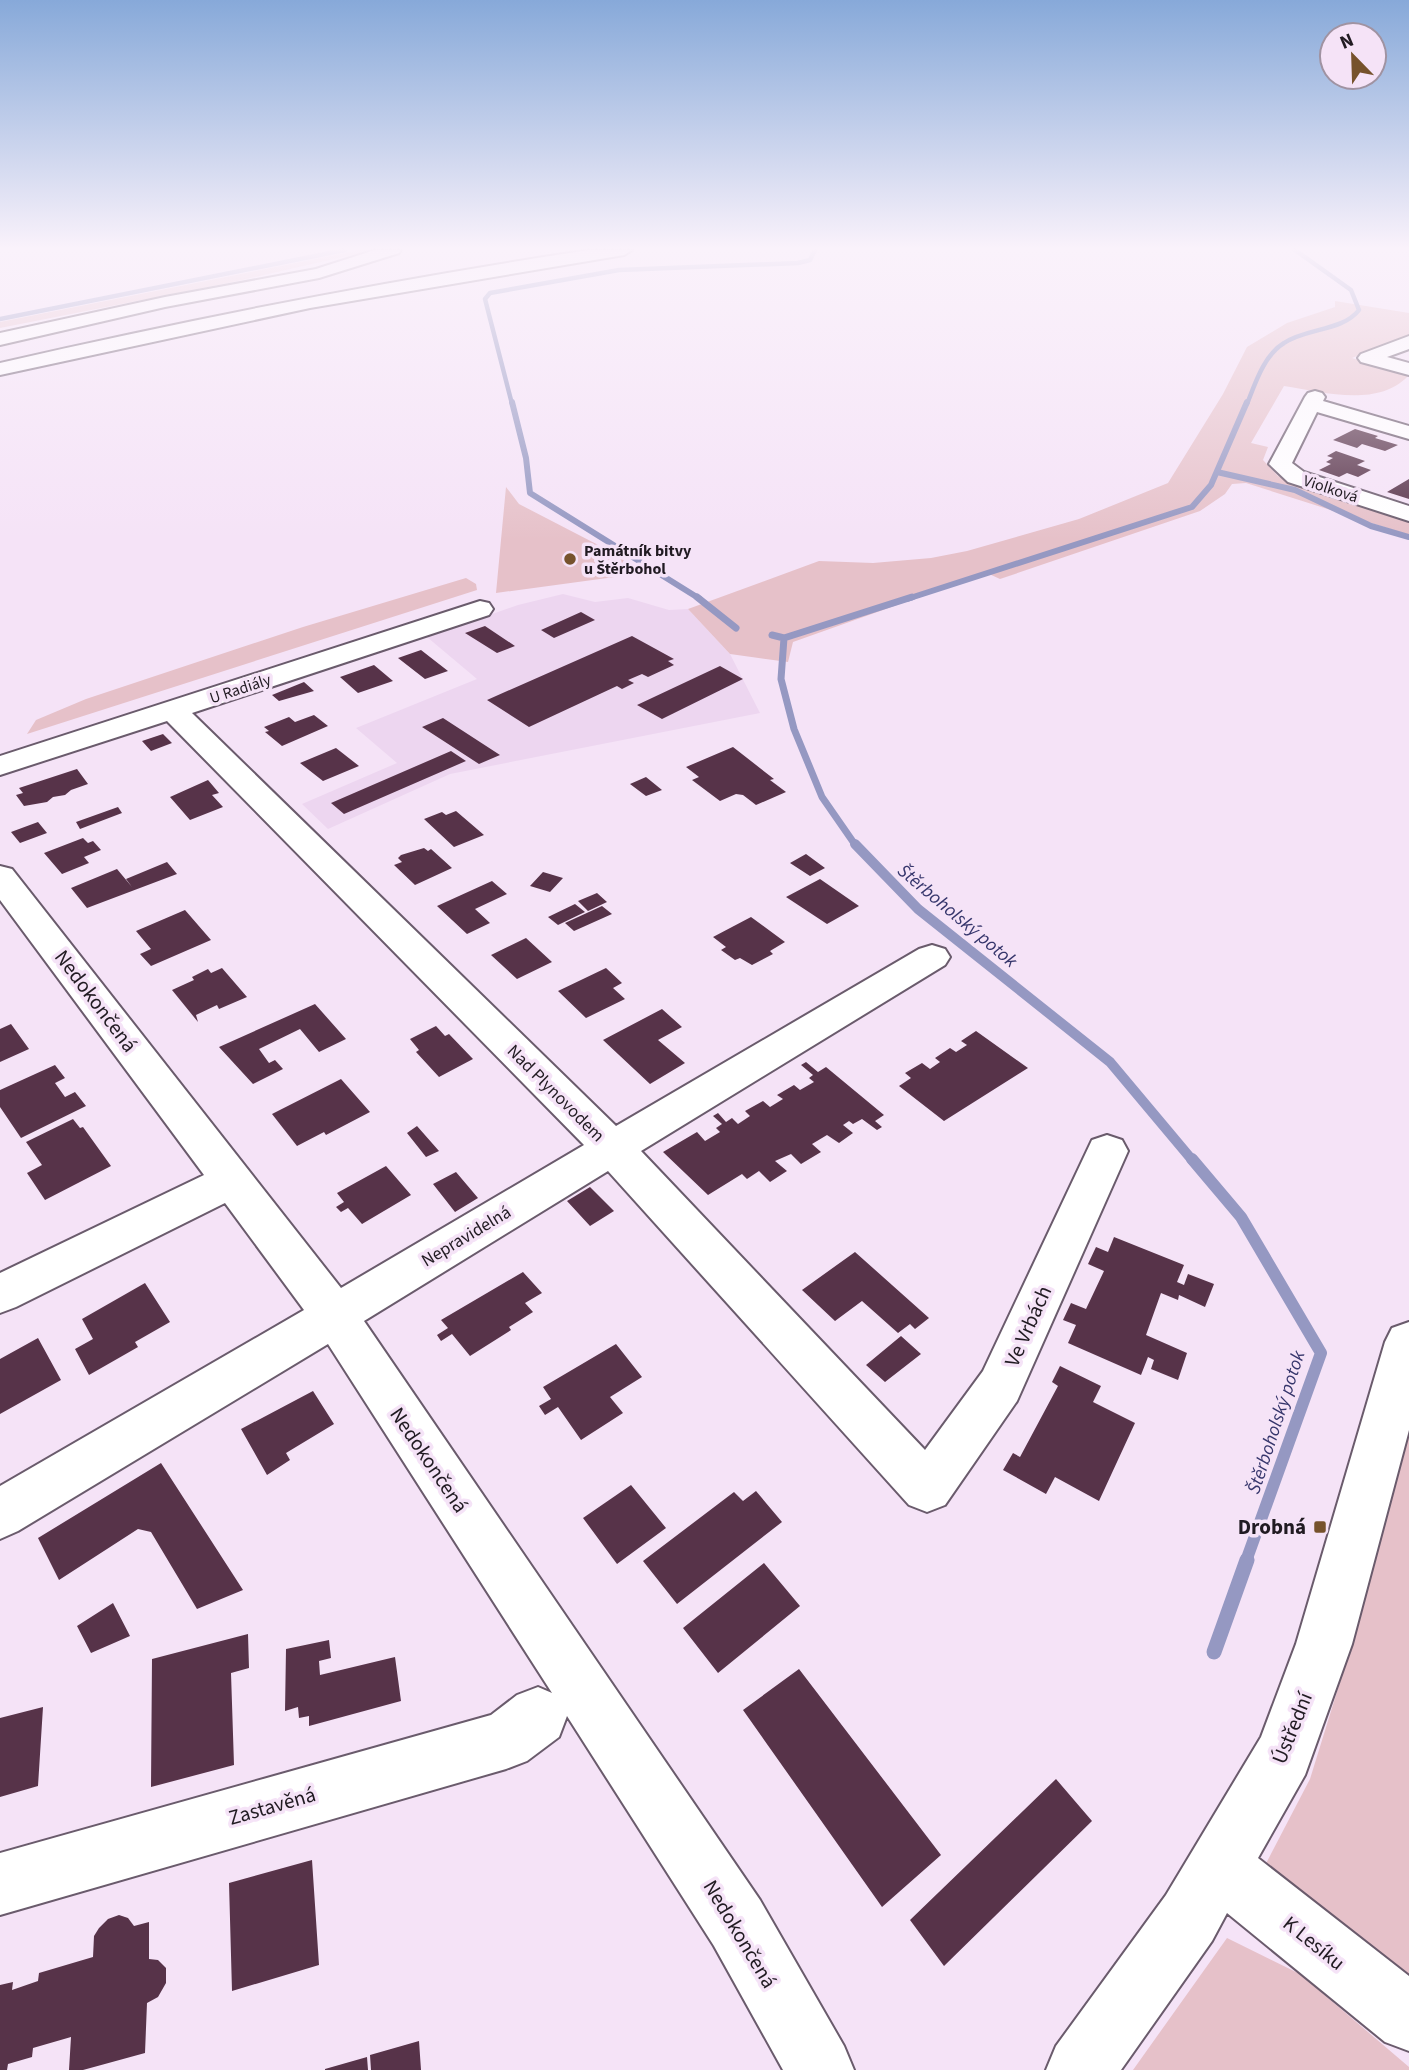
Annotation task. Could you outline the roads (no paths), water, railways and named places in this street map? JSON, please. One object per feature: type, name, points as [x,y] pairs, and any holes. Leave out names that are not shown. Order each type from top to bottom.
[{"type":"main road","points":[[0,359],[59,347]]},
{"type":"main road","points":[[0,369],[104,347]]},
{"type":"main road","points":[[1397,347],[1368,358],[1409,369]]},
{"type":"main road","name":"Violková","points":[[1409,433],[1314,401],[1280,464],[1296,477],[1409,514]]},
{"type":"main road","name":"U Radiály","points":[[0,765],[480,610]]},
{"type":"main road","name":"Nad Plynovodem","points":[[172,710],[613,1149],[927,1488]]},
{"type":"main road","name":"Nedokončená","points":[[0,876],[335,1316],[737,1923],[820,2070]]},
{"type":"main road","name":"Nepravidelná","points":[[0,1514],[932,957]]},
{"type":"main road","name":"Ve Vrbách","points":[[927,1488],[1000,1386],[1107,1151]]},
{"type":"main road","points":[[0,1294],[233,1180]]},
{"type":"main road","name":"Ústřední","points":[[1080,2070],[1189,1918],[1284,1754],[1320,1656],[1409,1342]]},
{"type":"main road","name":"Zastavěná","points":[[0,1884],[506,1740],[538,1716]]},
{"type":"main road","name":"K Lesíku","points":[[1220,1867],[1409,2018]]},
{"type":"waterway","points":[[497,347],[512,404]]},
{"type":"waterway","name":"Štěrboholský potok","points":[[1247,404],[1261,370],[1279,347]]},
{"type":"waterway","points":[[512,402],[526,458],[530,493],[698,598]]},
{"type":"waterway","name":"Štěrboholský potok","points":[[907,599],[1192,507],[1211,485],[1247,402]]},
{"type":"waterway","points":[[1217,472],[1295,490],[1371,526],[1409,537]]},
{"type":"waterway","name":"Štěrboholský potok","points":[[784,638],[912,597]]},
{"type":"waterway","points":[[698,598],[736,628]]},
{"type":"waterway","points":[[772,635],[784,638]]},
{"type":"waterway","name":"Štěrboholský potok","points":[[784,638],[781,679],[794,729],[822,797],[856,846]]},
{"type":"waterway","name":"Štěrboholský potok","points":[[855,844],[918,909],[1110,1062],[1193,1161]]},
{"type":"waterway","name":"Štěrboholský potok","points":[[1192,1159],[1241,1217],[1321,1353],[1246,1561]]},
{"type":"waterway","name":"Štěrboholský potok","points":[[1214,1652],[1247,1560]]},
{"type":"place","name":"Památník bitvy u Štěrbohol","points":[[570,559]]},
{"type":"place","name":"Drobná","points":[[1320,1527]]}]
